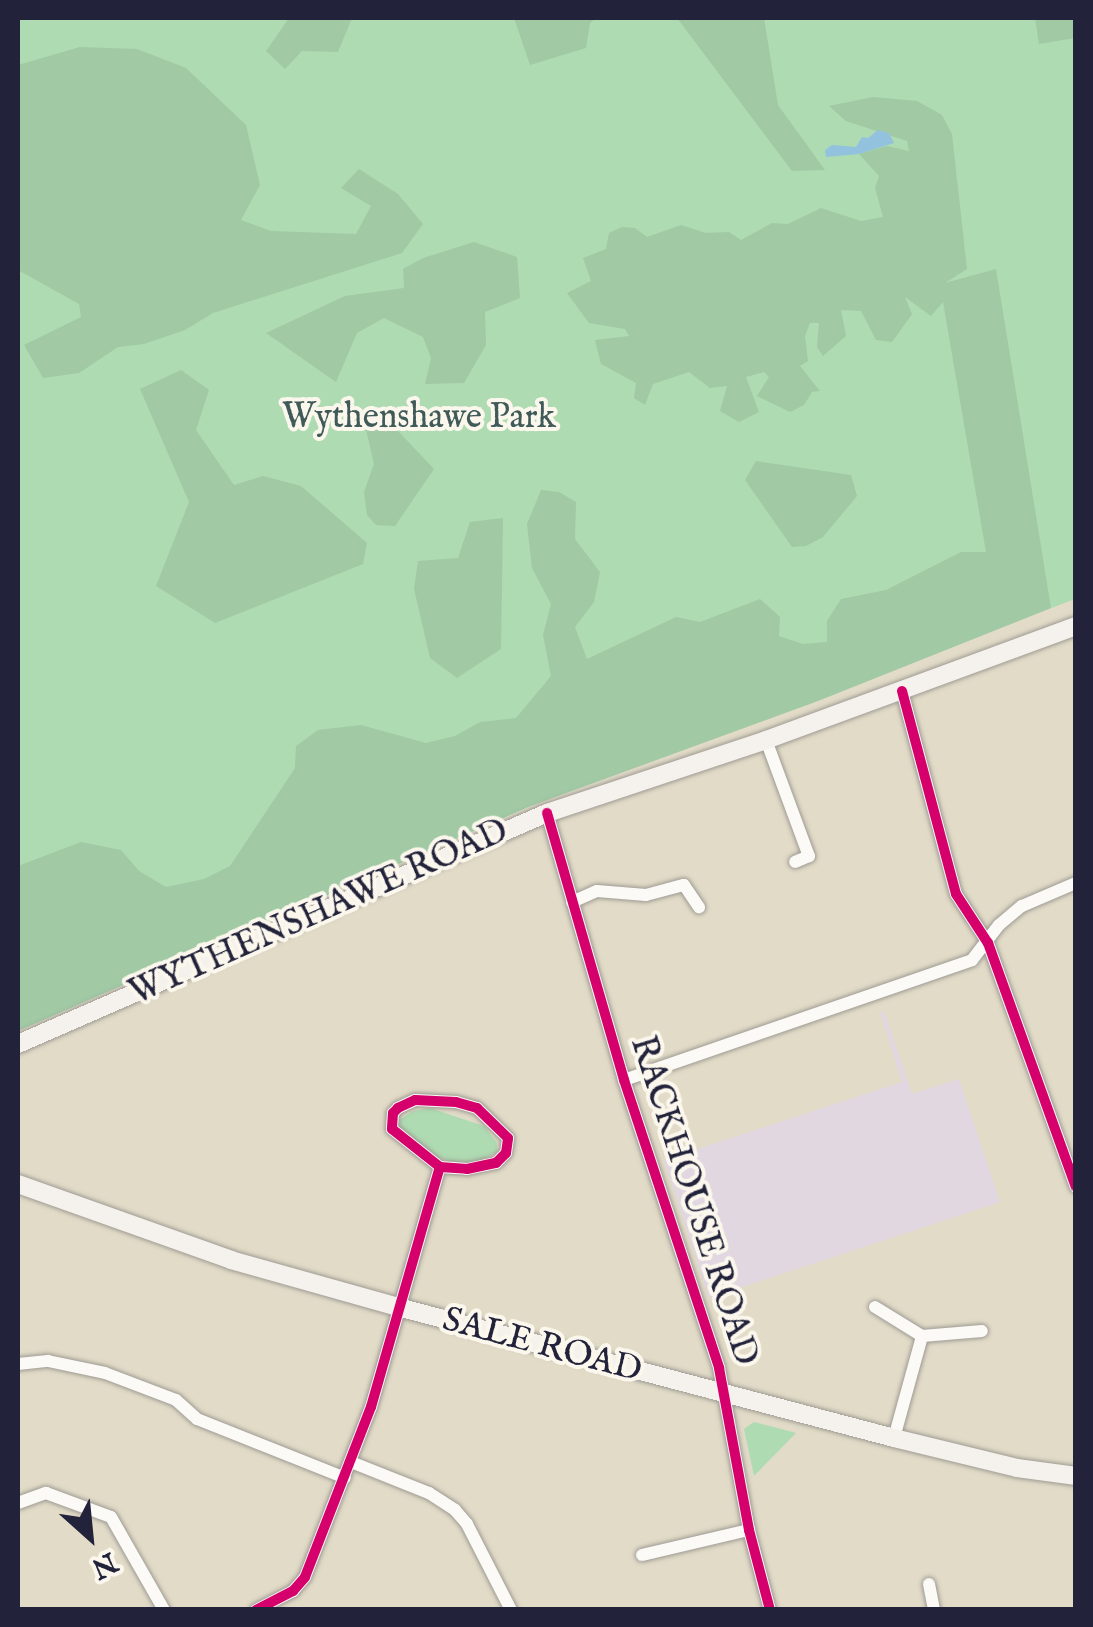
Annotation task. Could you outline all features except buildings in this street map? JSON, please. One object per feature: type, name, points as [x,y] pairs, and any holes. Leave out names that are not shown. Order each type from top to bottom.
[{"type":"main road","name":"WYTHENSHAWE ROAD","points":[[18,1044],[547,813],[766,740],[1076,626]]},
{"type":"main road","name":"SALE ROAD","points":[[18,1184],[231,1260],[398,1307],[725,1396],[1017,1468],[1076,1476]]},
{"type":"street","points":[[902,691],[956,894],[988,942],[1076,1187]]},
{"type":"street","points":[[766,740],[809,857]]},
{"type":"street","name":"RACKHOUSE ROAD","points":[[547,813],[624,1080],[725,1396],[749,1530],[770,1610]]},
{"type":"street","points":[[624,1080],[972,960],[1000,925],[1022,906],[1076,883]]},
{"type":"street","points":[[572,902],[598,891],[646,895],[684,884],[700,907]]},
{"type":"street","points":[[434,1099],[467,1104],[496,1122],[508,1138],[506,1153],[496,1163],[466,1169],[440,1167],[392,1129],[393,1114],[398,1108],[434,1099]]},
{"type":"street","points":[[259,1609],[293,1591],[305,1577],[352,1462],[440,1167]]},
{"type":"street","points":[[875,1307],[922,1336],[982,1331]]},
{"type":"street","points":[[894,1438],[922,1336]]},
{"type":"street","points":[[18,1364],[48,1361],[105,1373],[176,1400],[198,1419],[345,1478]]},
{"type":"street","points":[[352,1462],[429,1494],[455,1510],[468,1524],[511,1610]]},
{"type":"street","points":[[18,1503],[46,1493],[111,1517],[164,1610]]},
{"type":"street","points":[[642,1555],[749,1530]]},
{"type":"street","points":[[929,1584],[934,1610]]},
{"type":"shaded area","points":[[884,1011],[912,1094],[959,1079],[1000,1202],[709,1298],[664,1160],[902,1082],[880,1012]]},
{"type":"green space","name":"Wythenshawe Park","points":[[18,18],[1075,18],[1075,599],[528,807],[18,1031]]},
{"type":"green space","points":[[289,18],[352,18],[338,52],[302,51],[285,69],[266,51]]},
{"type":"green space","points":[[514,18],[596,18],[590,23],[586,48],[530,65]]},
{"type":"green space","points":[[677,18],[764,18],[778,105],[825,170],[792,171]]},
{"type":"green space","points":[[1035,18],[1075,18],[1075,38],[1039,44]]},
{"type":"green space","points":[[80,47],[137,49],[186,68],[246,125],[260,185],[241,220],[271,231],[356,234],[371,206],[341,188],[359,169],[398,194],[423,224],[402,253],[213,313],[185,330],[144,344],[118,347],[79,373],[43,378],[24,345],[81,317],[79,304],[18,270],[18,65]]},
{"type":"green space","points":[[873,97],[917,101],[942,115],[952,134],[967,269],[945,283],[996,269],[1051,608],[818,701],[528,807],[18,1031],[18,866],[81,842],[121,850],[139,871],[166,887],[204,879],[230,866],[295,768],[296,746],[318,730],[361,725],[426,743],[455,736],[480,722],[516,718],[551,676],[543,635],[551,604],[532,568],[527,524],[541,490],[559,492],[576,502],[575,539],[600,572],[594,602],[575,627],[587,659],[676,617],[700,622],[760,599],[780,617],[779,636],[803,644],[827,642],[827,621],[841,599],[886,590],[961,552],[986,552],[943,302],[931,316],[905,297],[912,314],[892,342],[876,340],[861,311],[841,310],[846,336],[823,356],[817,347],[819,323],[810,323],[805,336],[808,361],[800,366],[820,391],[812,392],[804,405],[790,412],[757,396],[769,377],[764,372],[746,377],[759,412],[739,422],[720,411],[727,386],[710,388],[689,372],[653,384],[645,405],[634,398],[636,383],[601,364],[595,340],[629,336],[625,329],[589,323],[567,293],[591,281],[583,258],[606,249],[609,233],[622,227],[635,228],[647,237],[681,225],[706,233],[729,232],[741,240],[772,223],[788,224],[821,208],[861,221],[883,217],[875,188],[879,176],[859,154],[887,146],[909,151],[907,141],[846,121],[829,106]]},
{"type":"green space","points":[[474,242],[517,257],[520,298],[485,312],[486,345],[464,383],[425,384],[431,358],[423,337],[384,318],[357,333],[336,382],[266,333],[345,296],[404,288],[403,269],[423,258]]},
{"type":"green space","points":[[181,370],[209,390],[196,430],[234,485],[263,476],[301,486],[367,543],[363,564],[215,623],[156,586],[189,502],[140,389]]},
{"type":"green space","points":[[381,413],[434,469],[395,526],[376,525],[367,515],[364,492],[374,464],[365,425]]},
{"type":"green space","points":[[756,461],[851,475],[857,496],[823,537],[806,546],[792,547],[745,480]]},
{"type":"green space","points":[[503,518],[501,649],[457,678],[430,658],[414,589],[418,561],[458,558],[470,522]]},
{"type":"green space","points":[[430,1108],[484,1126],[497,1143],[497,1152],[478,1162],[456,1163],[426,1154],[399,1128],[399,1120],[413,1111]]},
{"type":"green space","points":[[754,1422],[796,1433],[754,1476],[744,1429]]},
{"type":"water","points":[[878,130],[889,133],[894,143],[859,154],[826,157],[825,150],[832,145],[856,147],[862,137],[868,138]]},
{"type":"cycle path","points":[[902,691],[956,894],[988,943],[1076,1187]]},
{"type":"cycle path","points":[[547,813],[624,1080],[719,1368],[749,1530],[770,1610]]},
{"type":"cycle path","points":[[256,1610],[293,1591],[305,1577],[371,1407],[440,1167],[467,1169],[496,1163],[506,1153],[508,1138],[477,1108],[456,1102],[415,1100],[398,1108],[393,1113],[392,1129],[440,1167]]}]
